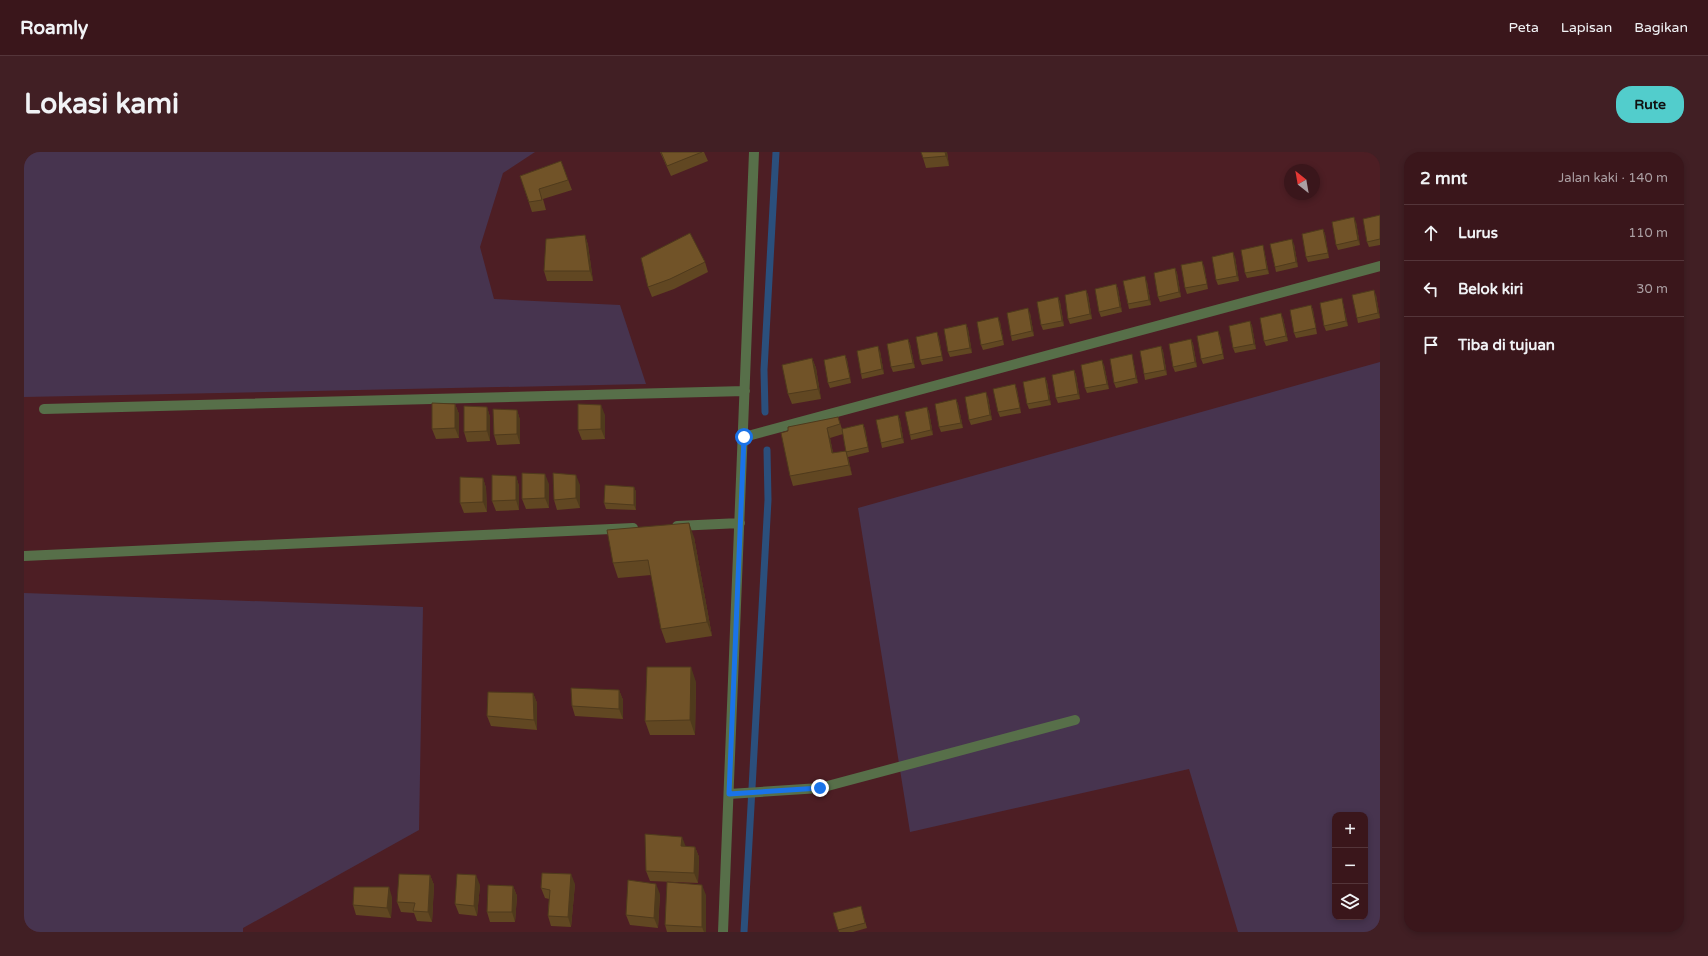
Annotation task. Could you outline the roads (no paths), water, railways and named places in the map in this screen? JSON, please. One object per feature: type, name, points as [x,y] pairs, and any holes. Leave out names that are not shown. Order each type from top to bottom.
[{"type":"street","points":[[724,932],[733,794],[740,523],[754,152]]},
{"type":"street","points":[[744,437],[1380,266]]},
{"type":"street","points":[[44,409],[745,391]]},
{"type":"street","points":[[668,527],[740,523]]},
{"type":"street","points":[[24,556],[645,528]]},
{"type":"street","points":[[733,794],[820,788],[1075,720]]},
{"type":"waterway","points":[[765,412],[764,370],[776,152]]},
{"type":"waterway","points":[[744,932],[768,500],[767,450]]}]
